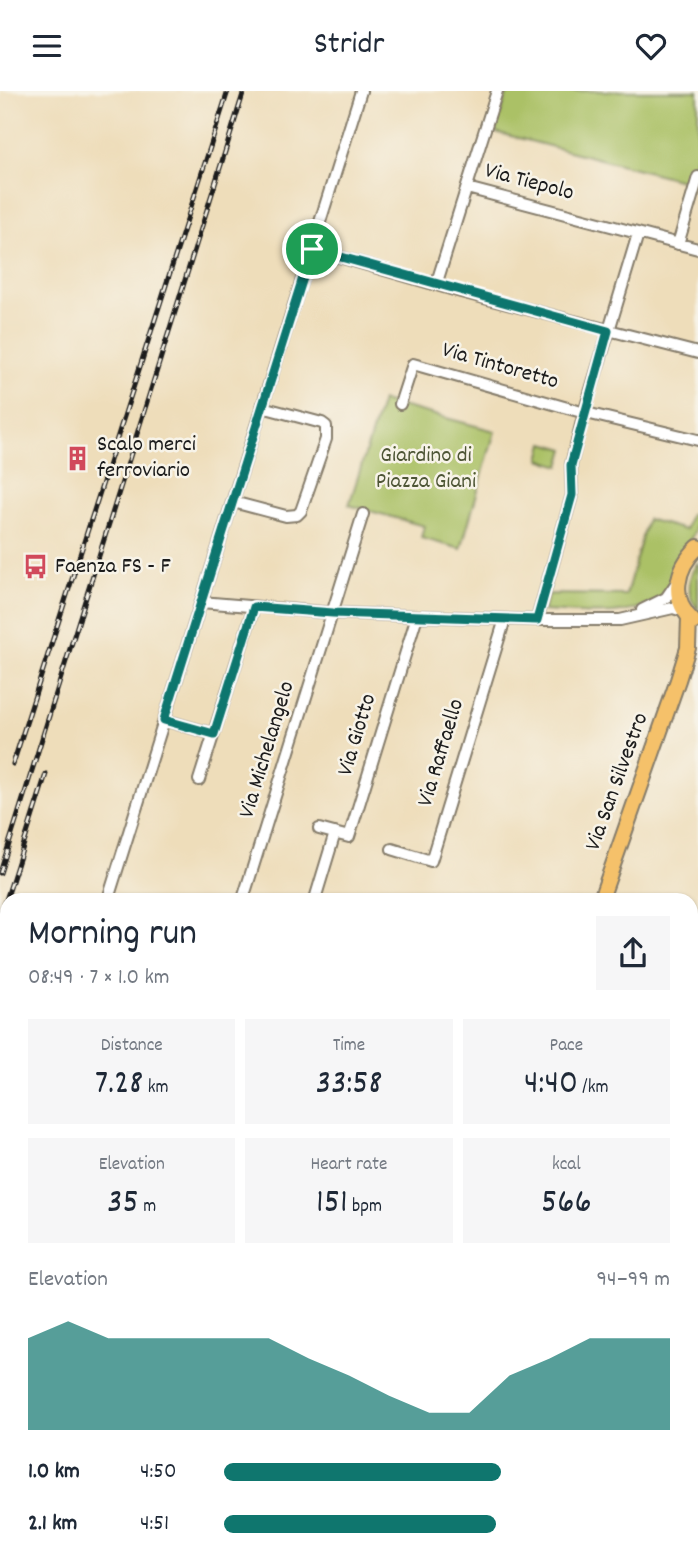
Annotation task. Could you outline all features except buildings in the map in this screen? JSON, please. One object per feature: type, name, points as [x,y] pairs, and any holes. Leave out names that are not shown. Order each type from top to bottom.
[{"type":"main road","points":[[678,580],[686,559],[698,547]]},
{"type":"main road","name":"Via San Silvestro","points":[[603,893],[688,648],[691,618],[681,603],[678,580]]},
{"type":"main road","name":"Via San Silvestro","points":[[678,680],[698,648]]},
{"type":"street","points":[[110,893],[361,91]]},
{"type":"street","points":[[467,188],[497,91]]},
{"type":"street","points":[[678,244],[698,177]]},
{"type":"street","name":"Via Tiepolo","points":[[436,285],[467,188],[698,249]]},
{"type":"street","points":[[537,620],[572,495],[571,465],[584,413],[638,234]]},
{"type":"street","points":[[312,249],[436,285],[698,353]]},
{"type":"street","name":"Via Tintoretto","points":[[400,404],[412,364],[584,413],[698,440]]},
{"type":"street","points":[[233,502],[292,517],[297,515],[301,511],[326,439],[326,426],[322,423],[262,407]]},
{"type":"street","name":"Via Michelangelo","points":[[245,893],[363,513]]},
{"type":"street","points":[[620,620],[666,598],[678,580]]},
{"type":"street","points":[[201,602],[333,613],[537,620],[620,620],[673,608],[691,618]]},
{"type":"street","points":[[199,780],[254,607]]},
{"type":"street","name":"Via Giotto","points":[[335,834],[349,837],[417,616]]},
{"type":"street","name":"Via Raffaello","points":[[392,849],[432,861],[505,619]]},
{"type":"street","points":[[164,720],[214,734]]},
{"type":"street","points":[[317,893],[335,834],[319,829]]},
{"type":"green space","points":[[508,91],[698,91],[698,154],[689,182],[495,132]]},
{"type":"green space","name":"Giardino di Piazza Giani","points":[[382,401],[495,431],[461,549],[421,538],[424,526],[349,505]]},
{"type":"green space","points":[[544,443],[565,449],[560,466],[540,459]]},
{"type":"green space","points":[[690,514],[698,516],[693,536],[676,564],[667,591],[651,603],[622,612],[543,611],[549,594],[626,595],[647,519],[685,530]]},
{"type":"green space","points":[[698,562],[698,610],[691,598],[689,586]]},
{"type":"railway","points":[[13,764],[228,91]]},
{"type":"railway","points":[[0,873],[244,91]]},
{"type":"railway","points":[[8,893],[46,774]]},
{"type":"place","name":"Scalo merci ferroviario","points":[[77,458]]},
{"type":"place","name":"Faenza FS - F","points":[[35,567]]},
{"type":"route","points":[[312,249],[608,331],[571,465],[572,495],[537,620],[333,613],[254,607],[214,734],[164,720],[312,249]]}]
